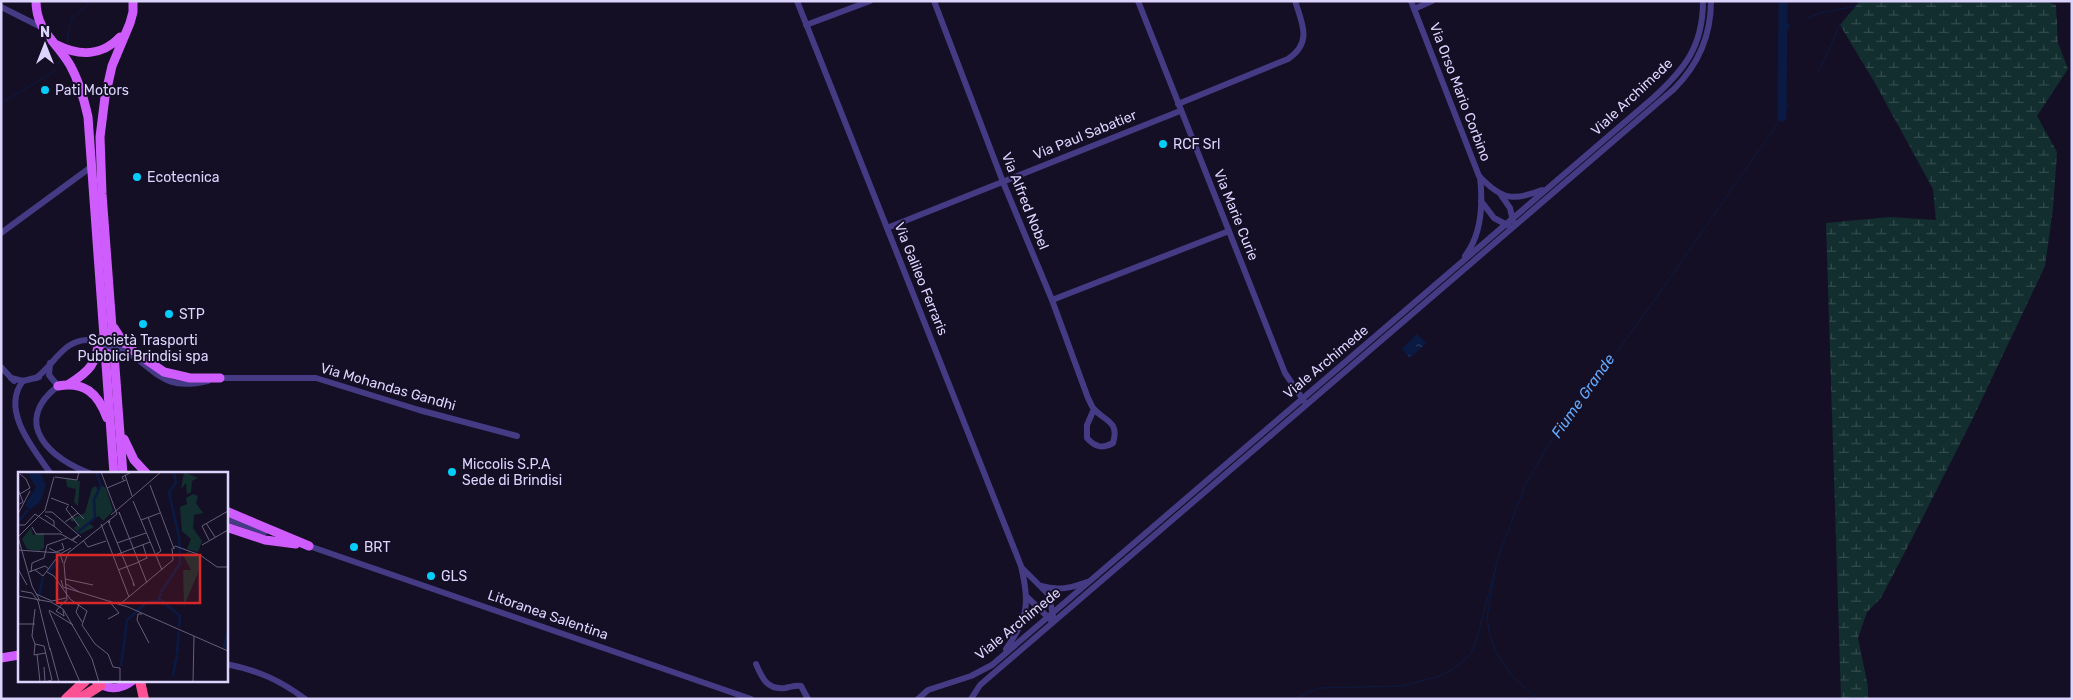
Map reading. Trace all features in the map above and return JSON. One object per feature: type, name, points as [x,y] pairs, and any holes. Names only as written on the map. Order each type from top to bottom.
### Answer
[{"type":"highway","points":[[66,699],[84,682]]},
{"type":"highway","points":[[140,682],[144,699]]},
{"type":"highway","points":[[79,699],[98,683]]},
{"type":"main road","points":[[36,1],[36,13],[41,27],[57,45],[70,66],[84,98],[88,117],[114,472]]},
{"type":"main road","points":[[132,1],[133,12]]},
{"type":"main road","points":[[123,472],[101,180],[100,137],[105,97],[112,66],[124,33],[139,1]]},
{"type":"main road","points":[[57,45],[71,52],[86,54],[101,51],[114,44],[124,33]]},
{"type":"main road","points":[[58,386],[69,384],[85,374],[97,355],[102,316]]},
{"type":"main road","points":[[111,321],[117,335],[127,349],[169,374],[190,378],[220,378]]},
{"type":"main road","points":[[116,372],[119,351],[127,349]]},
{"type":"main road","points":[[69,384],[85,388],[95,396],[104,409],[110,427]]},
{"type":"main road","points":[[120,429],[129,452],[145,472]]},
{"type":"main road","points":[[228,512],[309,546]]},
{"type":"main road","points":[[228,528],[265,540],[309,546]]},
{"type":"main road","points":[[1,658],[18,655]]},
{"type":"main road","points":[[98,683],[109,688],[118,688],[130,682]]},
{"type":"street","name":"Via Galileo Ferraris","points":[[797,1],[1021,566],[1027,596],[1018,634],[1000,658]]},
{"type":"street","points":[[806,25],[870,1]]},
{"type":"street","name":"Via Alfred Nobel","points":[[934,1],[1003,182],[1052,300],[1088,398],[1094,409],[1108,419],[1116,435],[1113,443],[1106,448],[1098,447],[1087,438],[1087,425],[1094,409]]},
{"type":"street","name":"Via Marie Curie","points":[[1138,1],[1285,373],[1307,406]]},
{"type":"street","name":"Via Paul Sabatier","points":[[887,228],[1003,182],[1179,107],[1294,55],[1303,44],[1304,34],[1304,27],[1295,1]]},
{"type":"street","name":"Via Orso Mario Corbino","points":[[1411,1],[1479,176],[1500,194]]},
{"type":"street","points":[[1414,9],[1432,1]]},
{"type":"street","name":"Viale Archimede","points":[[918,699],[928,690],[984,670],[1000,658],[1653,98],[1678,74],[1695,47],[1701,27],[1703,1]]},
{"type":"street","name":"Viale Archimede","points":[[971,699],[980,685],[1514,228],[1680,83],[1694,65],[1705,42],[1709,26],[1711,1]]},
{"type":"street","points":[[1,7],[41,27]]},
{"type":"street","points":[[1,233],[91,167]]},
{"type":"street","points":[[1458,265],[1475,241],[1479,228],[1481,200],[1479,176]]},
{"type":"street","points":[[1500,194],[1511,198],[1521,197],[1547,189]]},
{"type":"street","points":[[1500,194],[1510,208],[1514,228]]},
{"type":"street","points":[[1481,200],[1494,218],[1514,228]]},
{"type":"street","points":[[1052,300],[1230,231]]},
{"type":"street","points":[[36,378],[69,345],[82,340],[90,340],[127,349]]},
{"type":"street","points":[[50,363],[48,370],[50,378],[58,386],[47,394],[39,411],[38,428],[40,437],[44,445],[61,460],[88,472]]},
{"type":"street","points":[[1,367],[12,378],[16,390]]},
{"type":"street","points":[[12,378],[23,381],[36,378],[50,378]]},
{"type":"street","name":"Via Mohandas Gandhi","points":[[220,378],[316,378],[419,410],[517,436]]},
{"type":"street","points":[[23,381],[16,390],[13,404],[15,417],[22,432],[50,472]]},
{"type":"street","name":"Litoranea Salentina","points":[[228,520],[751,699]]},
{"type":"street","name":"Via Galileo Ferraris","points":[[1021,566],[1031,579],[1049,595],[1050,615],[1054,623]]},
{"type":"street","points":[[1040,586],[1054,590],[1072,588],[1092,580]]},
{"type":"street","points":[[1027,596],[1050,615]]},
{"type":"street","points":[[228,664],[268,675],[285,684],[305,699]]},
{"type":"street","points":[[756,664],[763,679],[769,686],[776,688],[794,685],[801,686],[808,699]]},
{"type":"green space","points":[[1860,1],[2045,1],[2056,5],[2058,43],[2068,69],[2037,116],[2057,152],[2053,209],[2045,266],[1973,418],[1922,519],[1881,598],[1867,612],[1858,638],[1868,687],[1868,699],[1841,699],[1826,223],[1890,217],[1936,220],[1933,189],[1875,83],[1840,25]]},
{"type":"water","points":[[1417,334],[1426,343],[1410,358],[1402,349]]},
{"type":"waterway","points":[[67,44],[71,19],[91,1]]},
{"type":"waterway","name":"Fiume Grande","points":[[1782,117],[1783,1]]},
{"type":"waterway","points":[[1807,18],[1820,13],[1856,6]]},
{"type":"waterway","name":"Fiume Grande","points":[[1819,71],[1840,25]]},
{"type":"waterway","name":"Fiume Grande","points":[[1784,32],[1787,26]]},
{"type":"waterway","points":[[1,103],[52,73],[60,61]]},
{"type":"waterway","name":"Fiume Grande","points":[[1538,699],[1513,677],[1497,654],[1490,636],[1487,617],[1497,560],[1526,483],[1546,449],[1656,298],[1782,117],[1789,104]]},
{"type":"waterway","points":[[1295,699],[1318,688],[1402,686],[1440,676],[1456,667],[1470,655],[1477,638],[1495,570]]},
{"type":"place","name":"Pati Motors","points":[[45,90]]},
{"type":"place","name":"RCF Srl","points":[[1163,144]]},
{"type":"place","name":"Ecotecnica","points":[[137,177]]},
{"type":"place","name":"STP","points":[[169,314]]},
{"type":"place","name":"Società Trasporti Pubblici Brindisi spa","points":[[143,324]]},
{"type":"place","name":"Miccolis S.P.A Sede di Brindisi","points":[[452,472]]},
{"type":"place","name":"BRT","points":[[354,547]]},
{"type":"place","name":"GLS","points":[[431,576]]}]
